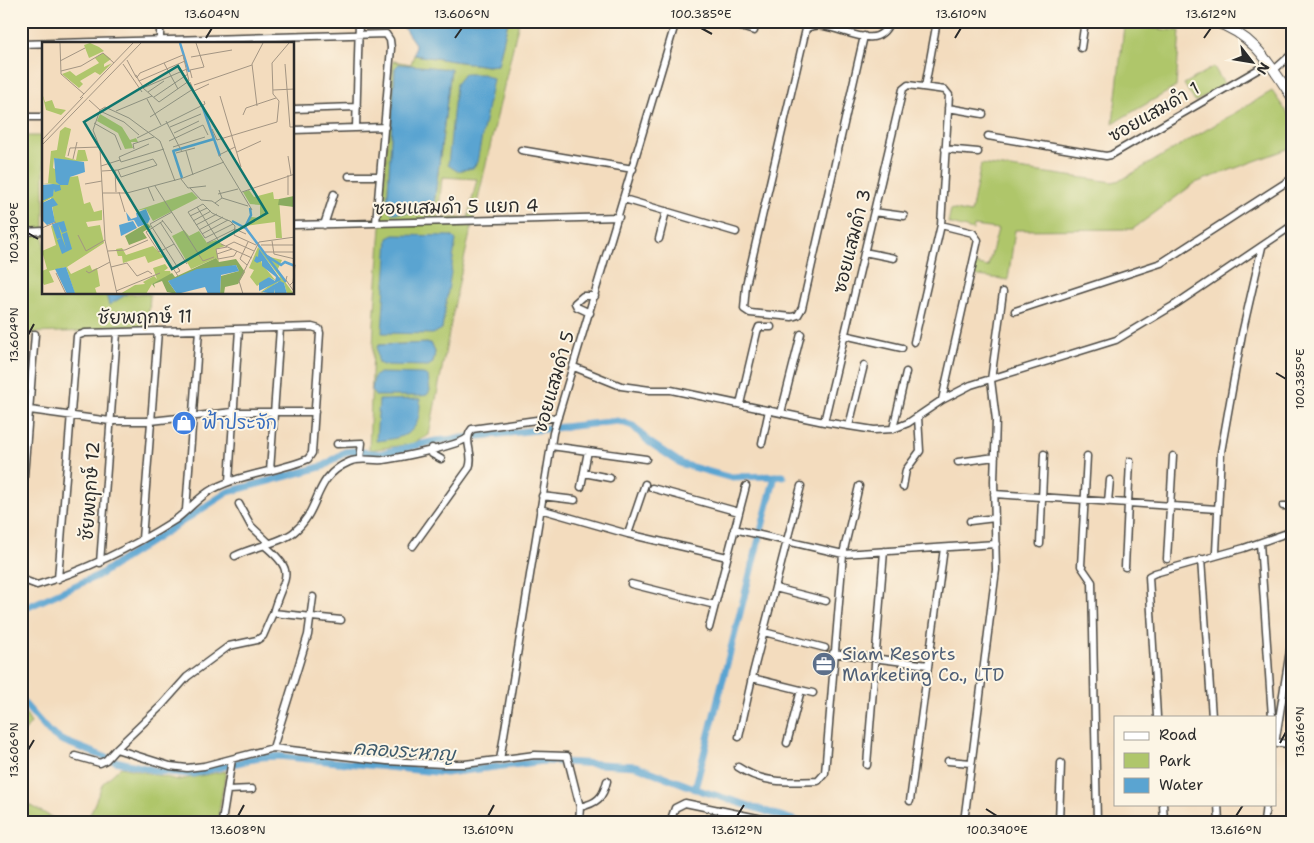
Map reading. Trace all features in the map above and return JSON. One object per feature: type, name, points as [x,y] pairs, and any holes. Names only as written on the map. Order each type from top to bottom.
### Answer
[{"type":"street","points":[[160,21],[160,42],[383,33],[390,40],[385,127],[376,224]]},
{"type":"street","points":[[356,128],[359,21]]},
{"type":"street","name":"ซอยแสมดำ 5","points":[[500,760],[553,433],[676,21]]},
{"type":"street","points":[[721,21],[754,31]]},
{"type":"street","points":[[864,36],[802,308],[798,315],[792,317],[750,313],[744,309],[743,303],[746,285],[806,29],[816,26],[874,38],[883,33],[890,21]]},
{"type":"street","points":[[925,87],[937,21]]},
{"type":"street","points":[[1081,48],[1085,21]]},
{"type":"street","points":[[1212,21],[1238,31],[1252,41],[1293,99]]},
{"type":"street","points":[[21,44],[42,44]]},
{"type":"street","name":"ซอยแสมดำ 1","points":[[988,136],[1106,156],[1111,155],[1271,67],[1293,52]]},
{"type":"street","name":"ซอยแสมดำ 3","points":[[824,422],[903,89],[908,85],[948,91],[941,225],[914,342]]},
{"type":"street","points":[[295,109],[357,107]]},
{"type":"street","points":[[948,108],[983,114]]},
{"type":"street","points":[[21,118],[42,117]]},
{"type":"street","points":[[295,130],[385,127]]},
{"type":"street","points":[[945,149],[978,152]]},
{"type":"street","points":[[521,150],[633,169]]},
{"type":"street","points":[[349,176],[380,176]]},
{"type":"street","points":[[1015,311],[1160,263],[1293,178]]},
{"type":"street","points":[[324,225],[334,194]]},
{"type":"street","points":[[624,199],[736,232]]},
{"type":"street","points":[[660,239],[666,211]]},
{"type":"street","points":[[874,212],[904,216]]},
{"type":"street","name":"ซอยแสมดำ 5 แยก 4","points":[[295,225],[619,216]]},
{"type":"street","points":[[941,225],[973,233],[978,240],[942,400]]},
{"type":"street","points":[[574,366],[621,386],[650,390],[671,390],[824,422],[874,430],[893,429],[918,417],[942,400],[971,385],[1116,340],[1162,313],[1293,225]]},
{"type":"street","points":[[21,232],[42,231]]},
{"type":"street","points":[[1216,552],[1221,452],[1242,334],[1262,247]]},
{"type":"street","points":[[864,252],[894,258]]},
{"type":"street","points":[[964,822],[996,570],[994,494],[996,420],[991,380],[1003,292]]},
{"type":"street","points":[[590,313],[577,307],[576,303],[583,296],[595,296]]},
{"type":"street","name":"ชัยพฤกษ์ 11","points":[[71,416],[77,336],[80,334],[316,327],[320,333],[315,412]]},
{"type":"street","points":[[740,404],[757,332],[759,328],[771,327]]},
{"type":"street","points":[[270,471],[280,328]]},
{"type":"street","points":[[230,481],[239,329]]},
{"type":"street","points":[[186,510],[199,330]]},
{"type":"street","points":[[142,539],[158,331]]},
{"type":"street","name":"ชัยพฤกษ์ 12","points":[[100,563],[116,332]]},
{"type":"street","points":[[21,515],[35,334]]},
{"type":"street","points":[[782,413],[801,334]]},
{"type":"street","points":[[844,335],[902,348]]},
{"type":"street","points":[[849,426],[864,365]]},
{"type":"street","points":[[893,429],[906,372]]},
{"type":"street","points":[[21,411],[30,410],[110,421],[151,421],[233,412],[315,412],[312,452],[306,460],[230,481],[206,493],[173,521],[100,563],[58,579],[33,585],[21,578]]},
{"type":"street","points":[[762,443],[769,410]]},
{"type":"street","points":[[58,579],[71,416]]},
{"type":"street","points":[[235,556],[293,533],[310,512],[327,476],[341,466],[360,459],[384,460],[432,448],[460,444],[467,438],[472,429],[558,417]]},
{"type":"street","points":[[903,487],[906,470],[920,451],[918,417]]},
{"type":"street","points":[[413,546],[469,468],[471,458],[467,438]]},
{"type":"street","points":[[337,444],[362,443],[360,459]]},
{"type":"street","points":[[551,446],[646,459]]},
{"type":"street","points":[[432,448],[432,454],[440,459]]},
{"type":"street","points":[[581,487],[588,451]]},
{"type":"street","points":[[1040,544],[1044,454]]},
{"type":"street","points":[[1087,456],[1081,566],[1092,582],[1097,822]]},
{"type":"street","points":[[1166,559],[1173,456]]},
{"type":"street","points":[[958,462],[995,457]]},
{"type":"street","points":[[1125,567],[1130,461]]},
{"type":"street","points":[[584,473],[610,478]]},
{"type":"street","points":[[1108,502],[1110,480]]},
{"type":"street","points":[[628,534],[645,484]]},
{"type":"street","points":[[709,628],[746,486]]},
{"type":"street","points":[[739,737],[752,678],[801,486]]},
{"type":"street","points":[[738,767],[750,775],[773,781],[818,781],[822,778],[826,761],[833,653],[843,554],[859,486]]},
{"type":"street","points":[[652,488],[739,512]]},
{"type":"street","points":[[994,494],[1217,509]]},
{"type":"street","points":[[542,496],[575,500]]},
{"type":"street","points":[[75,756],[100,763],[106,760],[113,750],[162,705],[187,677],[229,646],[257,640],[262,636],[273,613],[286,572],[281,559],[251,526],[240,504]]},
{"type":"street","points":[[1283,506],[1293,506]]},
{"type":"street","points":[[540,509],[628,534],[727,557]]},
{"type":"street","points":[[970,521],[995,518]]},
{"type":"street","points":[[734,529],[788,543],[843,554],[996,544]]},
{"type":"street","points":[[1157,716],[1148,583],[1150,576],[1201,559],[1260,543],[1293,531]]},
{"type":"street","points":[[1260,543],[1272,716]]},
{"type":"street","points":[[910,801],[944,548]]},
{"type":"street","points":[[867,764],[877,658],[884,551]]},
{"type":"street","points":[[1201,559],[1212,716]]},
{"type":"street","points":[[631,584],[715,605]]},
{"type":"street","points":[[775,588],[826,601]]},
{"type":"street","points":[[273,748],[311,618],[313,597]]},
{"type":"street","points":[[273,613],[341,620]]},
{"type":"street","points":[[764,632],[825,648]]},
{"type":"street","points":[[1276,730],[1293,632]]},
{"type":"street","points":[[833,653],[928,665]]},
{"type":"street","points":[[752,678],[813,693]]},
{"type":"street","points":[[788,743],[801,690]]},
{"type":"street","points":[[1276,743],[1293,745]]},
{"type":"street","points":[[113,750],[170,766],[204,766],[231,763],[273,748],[387,761],[444,764],[550,755],[567,756],[580,806],[579,822]]},
{"type":"street","points":[[948,761],[971,763]]},
{"type":"street","points":[[222,822],[231,763]]},
{"type":"street","points":[[1059,822],[1061,763]]},
{"type":"street","points":[[580,806],[594,804],[600,799],[607,781]]},
{"type":"street","points":[[227,790],[252,789]]},
{"type":"street","points":[[670,822],[675,808],[685,803],[767,820]]},
{"type":"street","points":[[1163,806],[1164,822]]},
{"type":"street","points":[[1218,806],[1219,822]]},
{"type":"street","points":[[1264,822],[1266,806]]},
{"type":"green space","points":[[364,21],[399,21],[396,27],[364,25]]},
{"type":"green space","points":[[508,21],[519,21],[460,277],[429,435],[412,444],[369,450],[374,324],[393,61],[411,64],[414,55],[487,66],[498,65]],"holes":[[[395,68],[451,70],[433,212],[388,210],[387,208]],[[442,177],[477,179],[468,218],[438,218]],[[431,343],[435,352],[433,362],[379,345]]]},
{"type":"green space","points":[[1124,26],[1180,31],[1176,87],[1113,123]]},
{"type":"green space","points":[[1214,67],[1224,84],[1195,102],[1184,84]]},
{"type":"green space","points":[[1272,91],[1293,121],[1293,147],[1195,183],[1133,229],[1015,230],[1008,280],[972,275],[975,264],[988,267],[998,229],[974,226],[973,230],[948,223],[951,209],[971,213],[981,164],[1113,182],[1123,179]]},
{"type":"green space","points":[[21,136],[42,136],[42,295],[106,295],[109,304],[125,295],[150,295],[148,329],[31,333],[26,402],[21,407]]},
{"type":"green space","points":[[21,707],[31,723],[21,736]]},
{"type":"green space","points":[[121,767],[178,780],[226,771],[218,818],[192,822],[87,822],[103,783]]},
{"type":"green space","points":[[21,800],[60,822],[21,822]]},
{"type":"water","points":[[399,21],[508,21],[498,65],[487,66],[414,55],[415,44]]},
{"type":"water","points":[[399,64],[451,69],[433,212],[392,213],[387,208],[395,68]]},
{"type":"water","points":[[464,74],[483,74],[493,79],[477,162],[473,168],[457,171],[448,165],[456,84]]},
{"type":"water","points":[[394,235],[452,236],[456,240],[442,329],[433,334],[382,333],[388,238]]},
{"type":"water","points":[[106,295],[125,295],[109,305]]},
{"type":"water","points":[[431,343],[435,352],[433,363],[428,366],[383,365],[378,363],[377,348],[379,345]]},
{"type":"water","points":[[379,373],[423,374],[428,376],[430,391],[427,395],[421,396],[375,396],[372,391],[374,377]]},
{"type":"water","points":[[420,399],[418,419],[410,432],[396,438],[376,441],[379,400]]},
{"type":"waterway","points":[[21,610],[99,575],[228,492],[324,466],[345,452],[380,454],[436,441],[618,421],[633,426],[649,442],[682,464],[728,477],[783,476]]},
{"type":"waterway","points":[[695,789],[775,476]]},
{"type":"waterway","name":"คลองระหาญ","points":[[21,700],[49,732],[61,740],[115,761],[158,771],[192,774],[261,757],[278,756],[446,773],[544,761],[636,766],[702,791],[800,822]]},
{"type":"place","name":"ฟ้าประจัก","points":[[184,423]]},
{"type":"place","name":"Siam Resorts Marketing Co., LTD","points":[[824,664]]}]
